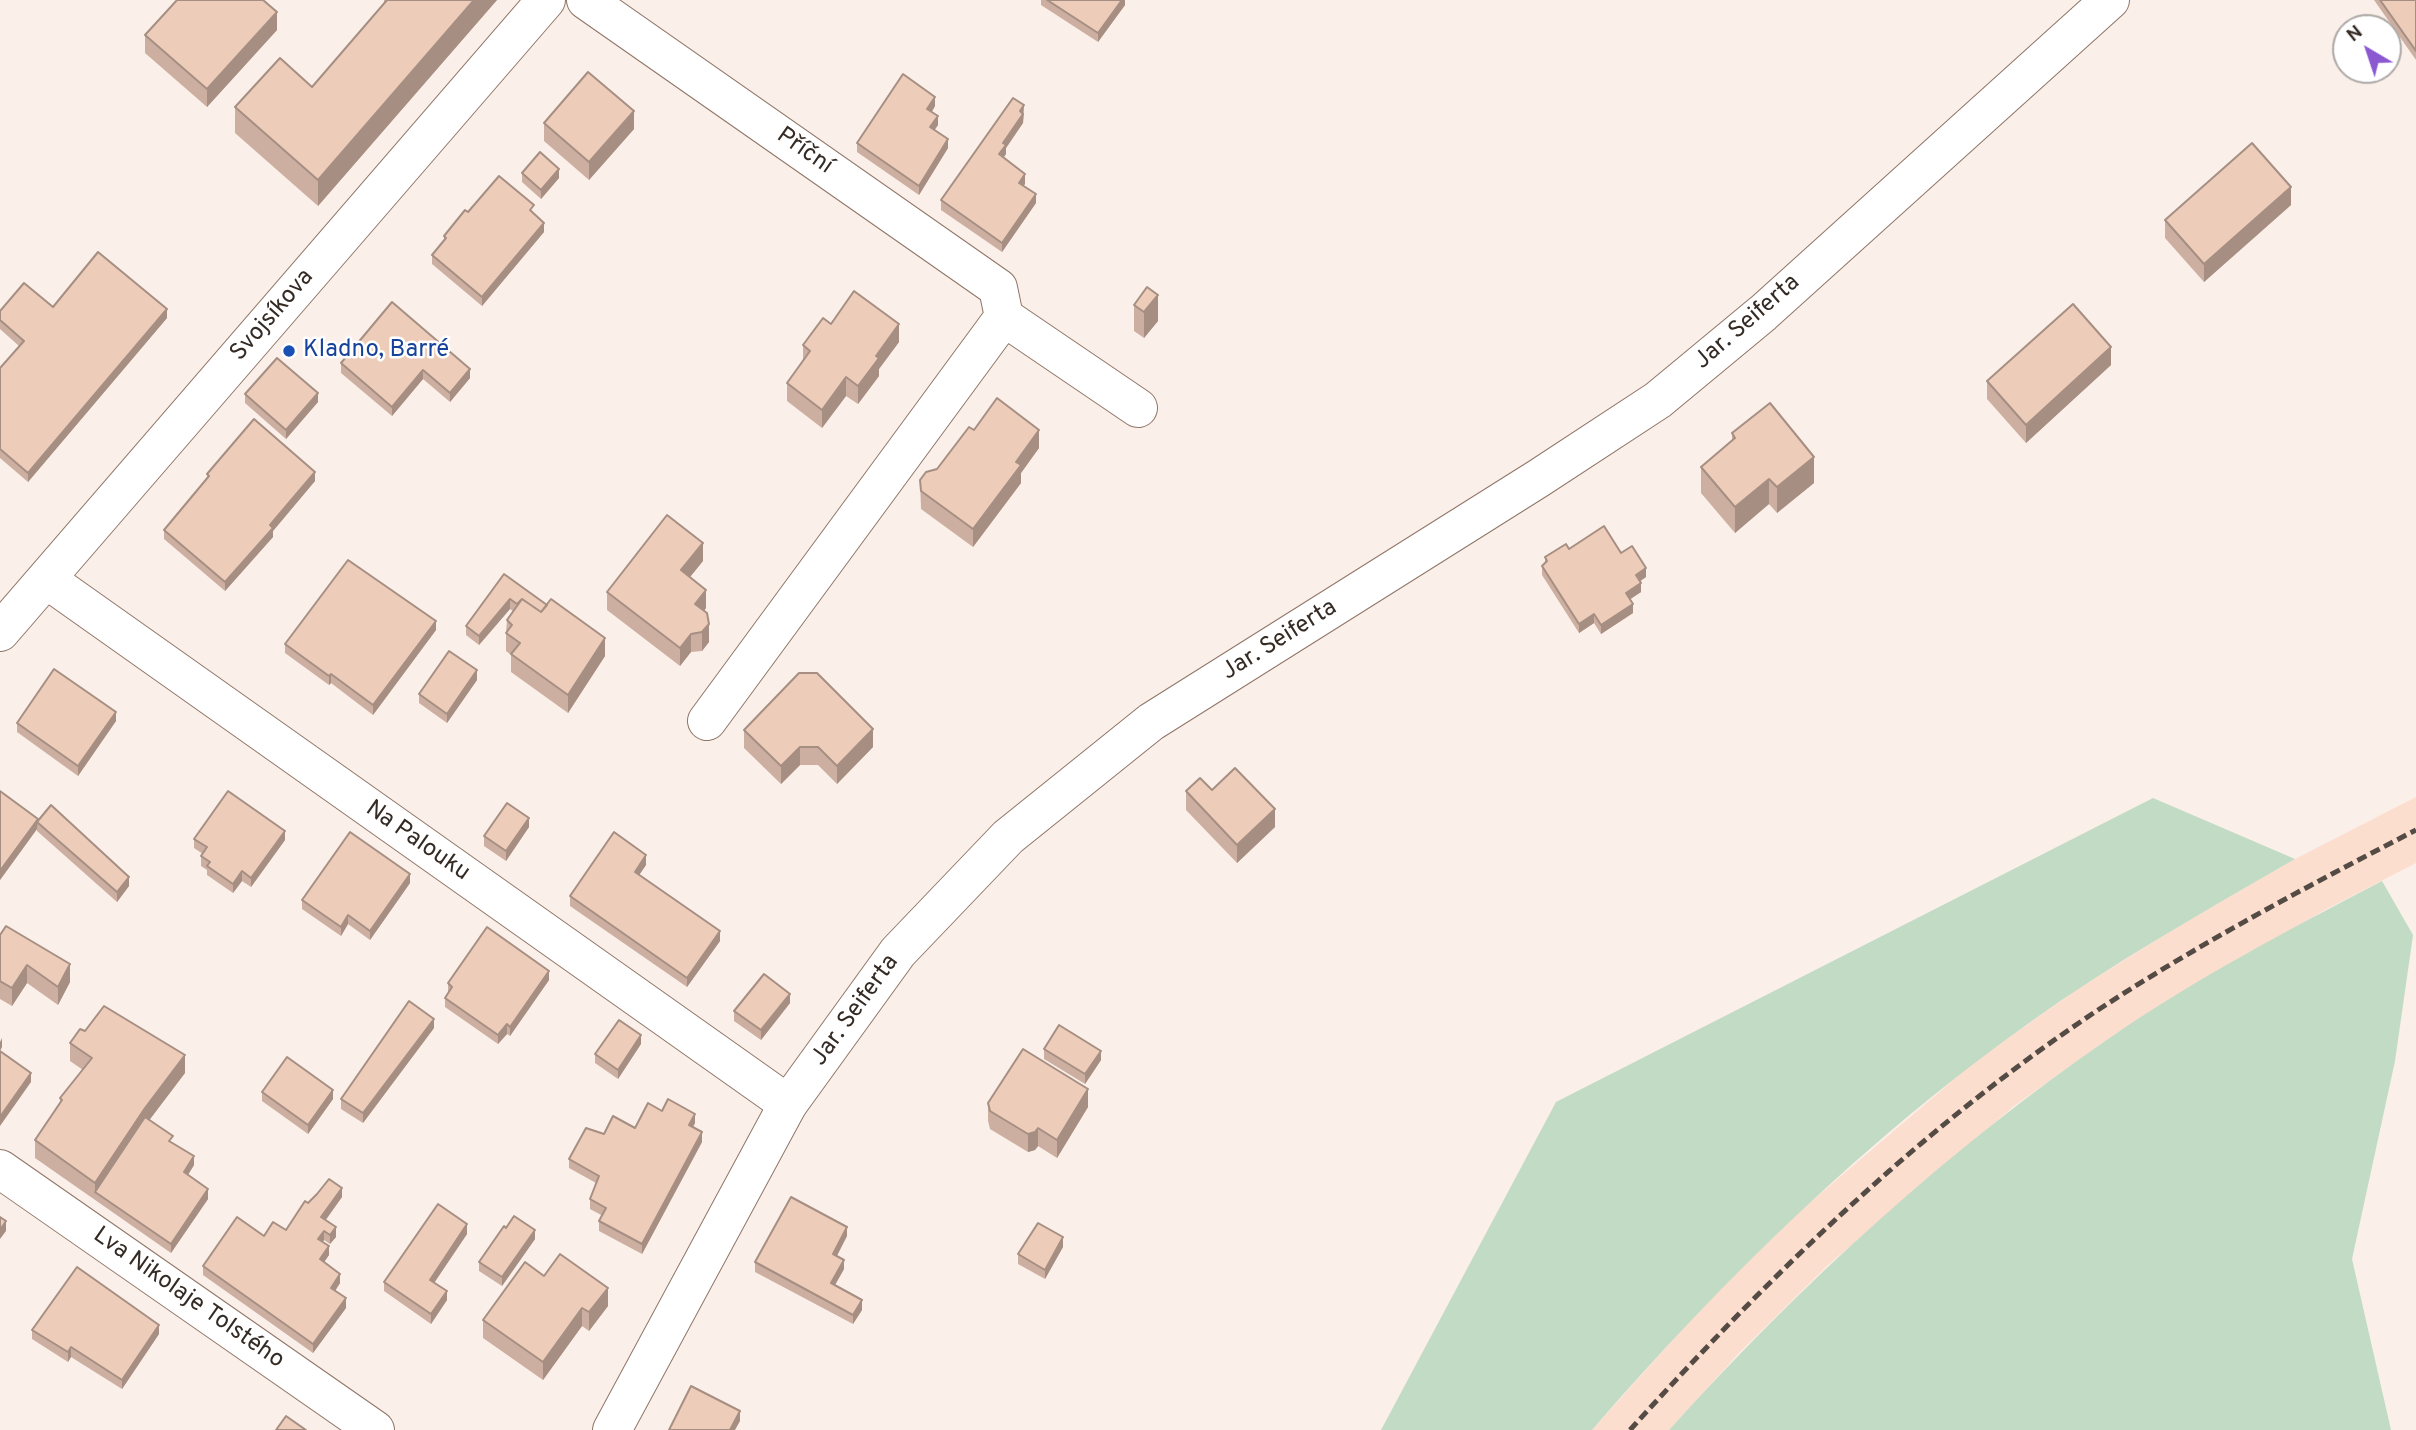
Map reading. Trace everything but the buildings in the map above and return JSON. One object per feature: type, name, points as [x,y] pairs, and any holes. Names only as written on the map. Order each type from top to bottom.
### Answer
[{"type":"street","name":"Svojsíkova","points":[[0,632],[546,0]]},
{"type":"street","name":"Příční","points":[[586,0],[998,288],[1004,317]]},
{"type":"street","name":"Jar. Seiferta","points":[[612,1430],[789,1104],[898,952],[1008,837],[1151,722],[1658,400],[1762,313],[2110,0]]},
{"type":"street","points":[[707,721],[1004,317],[1138,408]]},
{"type":"street","name":"Na Palouku","points":[[46,579],[789,1104]]},
{"type":"street","name":"Lva Nikolaje Tolstého","points":[[0,1169],[375,1430]]},
{"type":"shaded area","points":[[2416,797],[2416,863],[2323,911],[2163,1004],[2014,1106],[1827,1266],[1740,1352],[1669,1430],[1592,1430],[1698,1312],[1786,1223],[1978,1059],[2081,987],[2184,923],[2295,859]]},
{"type":"green space","points":[[2153,798],[2295,859],[2094,979],[2029,1023],[1910,1114],[1798,1213],[1745,1265],[1592,1430],[1381,1430],[1556,1102]]},
{"type":"green space","points":[[2382,881],[2413,935],[2395,1061],[2352,1259],[2391,1430],[1669,1430],[1771,1322],[1824,1271],[1879,1220],[1992,1125],[2111,1037],[2177,994]]},
{"type":"railway","points":[[1630,1430],[1794,1259],[1851,1205],[1970,1103],[2098,1010],[2176,961],[2416,830]]},
{"type":"place","name":"Kladno, Barré","points":[[289,351]]}]
